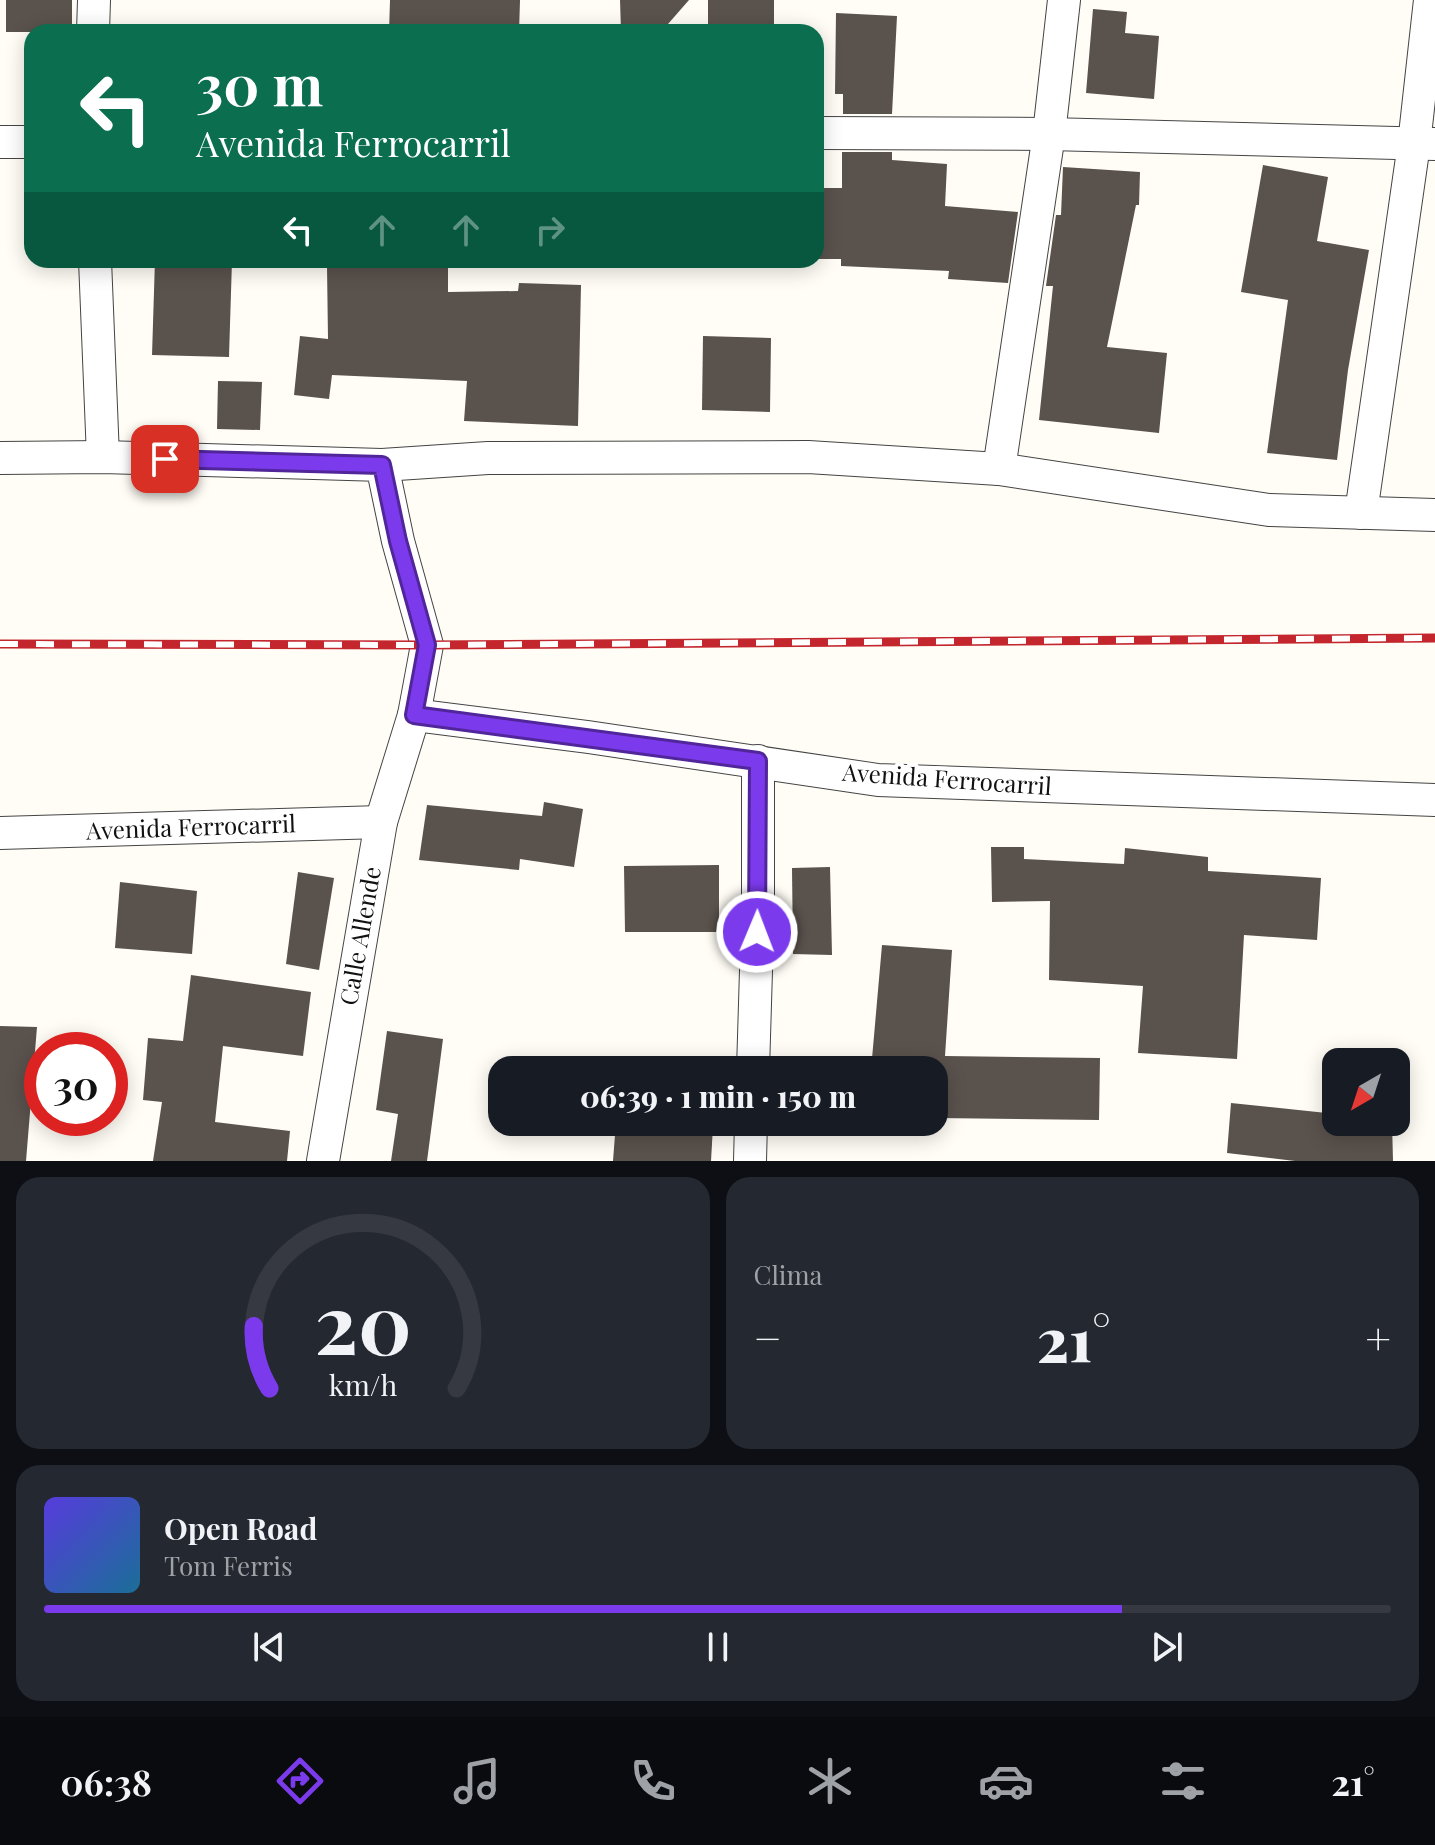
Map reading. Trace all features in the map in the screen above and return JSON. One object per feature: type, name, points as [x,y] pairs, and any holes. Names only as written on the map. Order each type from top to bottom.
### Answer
[{"type":"street","points":[[93,24],[94,0]]},
{"type":"street","points":[[999,469],[1049,134],[1064,0]]},
{"type":"street","points":[[1361,513],[1424,144],[1430,0]]},
{"type":"street","points":[[824,133],[1049,134],[1424,144]]},
{"type":"street","points":[[0,142],[24,142]]},
{"type":"street","points":[[95,268],[103,457]]},
{"type":"street","points":[[0,458],[103,457],[382,465],[488,458],[808,457],[999,469],[1269,510],[1435,515]]},
{"type":"street","name":"Calle Allende","points":[[323,1161],[381,822],[414,715],[427,645],[398,541],[382,465]]},
{"type":"street","name":"Avenida Ferrocarril","points":[[414,715],[878,780],[1435,800]]},
{"type":"street","points":[[753,1056],[758,761]]},
{"type":"street","name":"Avenida Ferrocarril","points":[[0,833],[381,822]]},
{"type":"street","points":[[750,1161],[751,1136]]},
{"type":"building","points":[[6,0],[72,0],[72,24],[24,24],[24,32],[6,32]]},
{"type":"building","points":[[390,0],[520,0],[519,24],[389,24]]},
{"type":"building","points":[[620,0],[689,0],[668,24],[621,24]]},
{"type":"building","points":[[708,0],[774,0],[774,24],[708,24]]},
{"type":"building","points":[[1093,9],[1127,12],[1125,33],[1159,36],[1154,99],[1086,93]]},
{"type":"building","points":[[836,13],[897,16],[892,114],[843,114],[843,94],[835,94]]},
{"type":"building","points":[[842,152],[892,152],[892,160],[947,164],[945,206],[1018,212],[1008,283],[948,279],[949,271],[841,266],[841,259],[824,259],[824,188],[842,188]]},
{"type":"building","points":[[1263,165],[1328,177],[1317,241],[1369,250],[1348,370],[1337,460],[1267,453],[1288,300],[1241,292]]},
{"type":"building","points":[[1063,167],[1140,172],[1139,205],[1136,205],[1107,347],[1167,353],[1159,433],[1039,420],[1053,286],[1046,286],[1056,215],[1061,215]]},
{"type":"building","points":[[155,268],[232,268],[229,357],[152,355]]},
{"type":"building","points":[[327,268],[448,268],[448,292],[518,291],[519,283],[581,285],[578,426],[464,421],[467,381],[332,375],[329,399],[294,395],[300,336],[328,339]]},
{"type":"building","points":[[703,336],[771,338],[770,412],[702,410]]},
{"type":"building","points":[[218,381],[262,382],[260,430],[217,429]]},
{"type":"building","points":[[544,802],[583,809],[574,867],[520,859],[519,870],[419,860],[427,805],[542,816]]},
{"type":"building","points":[[991,847],[1024,847],[1024,859],[1124,864],[1125,848],[1208,857],[1208,871],[1321,878],[1317,940],[1244,935],[1237,1059],[1138,1053],[1143,986],[1049,980],[1050,901],[992,902]]},
{"type":"building","points":[[719,865],[719,932],[625,932],[624,866]]},
{"type":"building","points":[[830,867],[832,955],[793,954],[792,868]]},
{"type":"building","points":[[298,872],[334,878],[319,970],[286,964]]},
{"type":"building","points":[[120,882],[197,891],[192,954],[115,948]]},
{"type":"building","points":[[882,945],[952,950],[945,1056],[872,1056]]},
{"type":"building","points":[[191,975],[311,992],[303,1056],[223,1046],[215,1122],[290,1131],[287,1161],[153,1161],[162,1102],[143,1100],[148,1038],[183,1041]]},
{"type":"building","points":[[0,1026],[37,1027],[37,1032],[24,1032],[24,1136],[28,1136],[26,1161],[0,1161]]},
{"type":"building","points":[[387,1031],[443,1039],[427,1161],[391,1161],[398,1114],[376,1110]]},
{"type":"building","points":[[948,1056],[1100,1058],[1099,1120],[948,1118]]},
{"type":"building","points":[[1231,1103],[1322,1113],[1322,1136],[1392,1136],[1393,1161],[1295,1161],[1227,1153]]},
{"type":"building","points":[[615,1136],[712,1136],[711,1161],[613,1161]]},
{"type":"railway","points":[[0,644],[427,645],[1435,638]]},
{"type":"route","points":[[165,459],[382,465],[398,541],[427,645],[414,715],[758,761],[757,932]]}]
